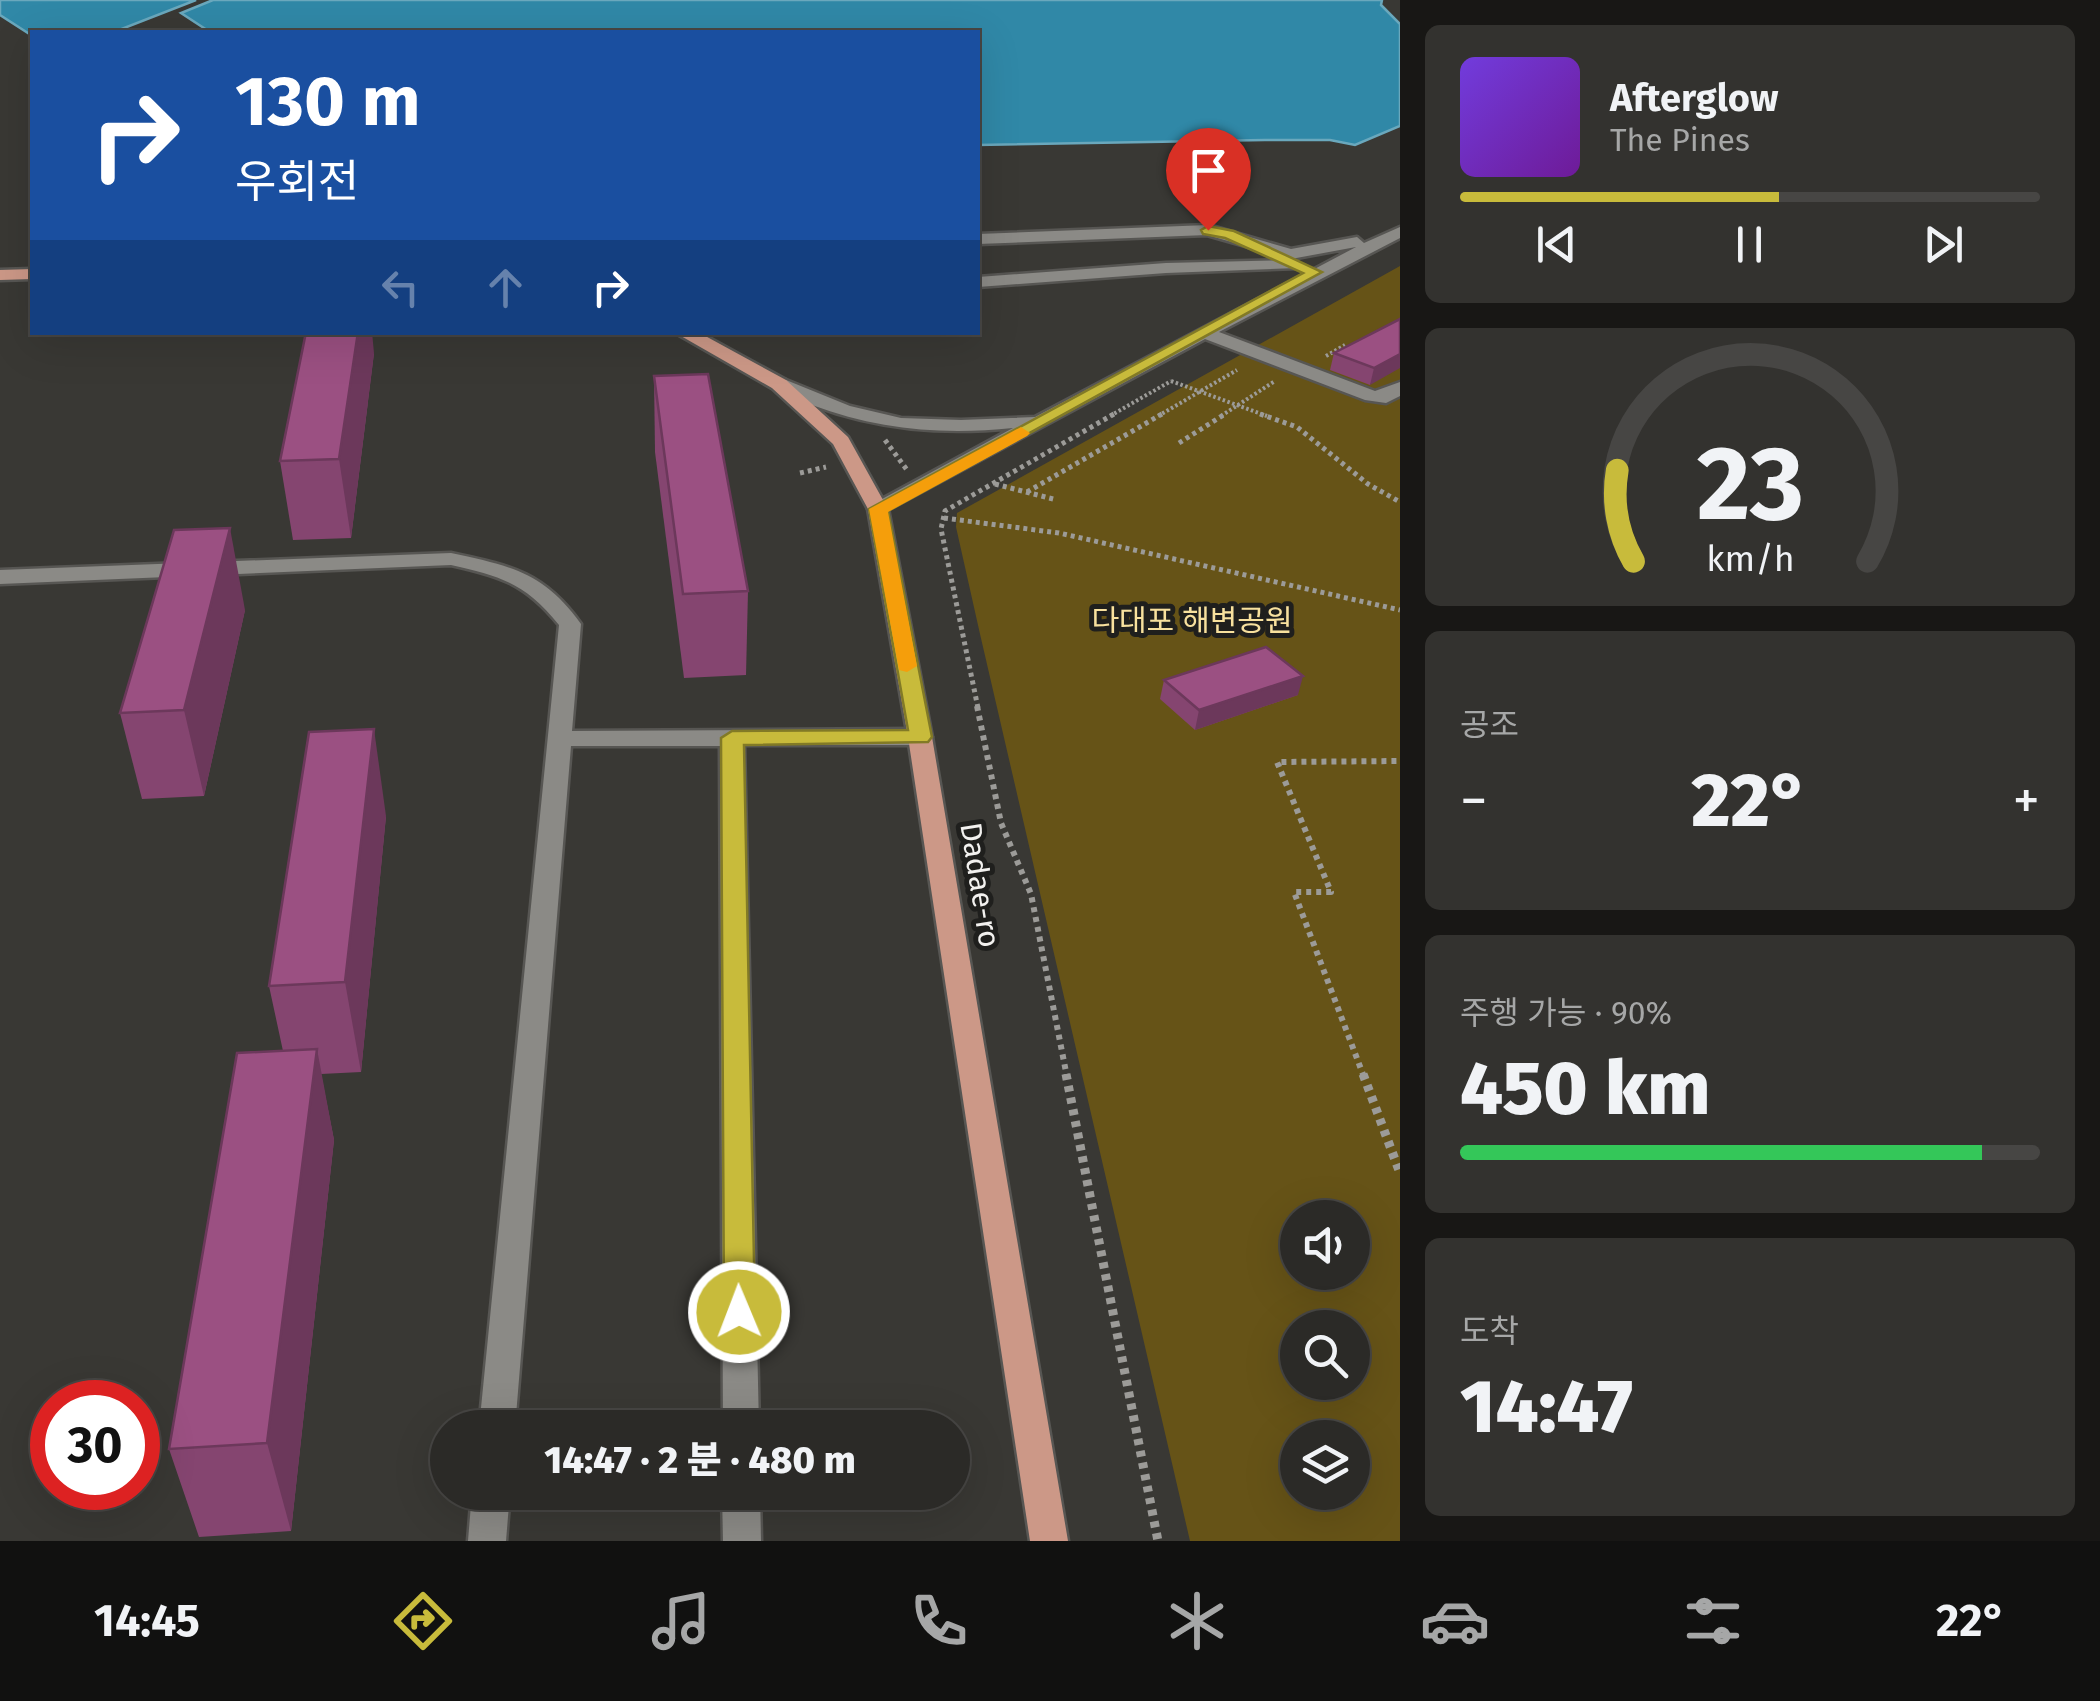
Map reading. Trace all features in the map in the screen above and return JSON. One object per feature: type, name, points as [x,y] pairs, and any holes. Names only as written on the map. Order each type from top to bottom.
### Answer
[{"type":"main road","points":[[0,275],[30,274]]},
{"type":"main road","name":"Dadae-ro","points":[[689,335],[779,384],[842,441],[878,509],[920,737],[1049,1541]]},
{"type":"street","points":[[980,239],[1208,230],[1274,252],[1292,265],[1314,272]]},
{"type":"street","points":[[1274,252],[1309,252],[1397,233]]},
{"type":"street","points":[[878,509],[1314,272],[1397,233]]},
{"type":"street","points":[[980,282],[1166,268],[1292,265]]},
{"type":"street","points":[[1206,333],[1372,396],[1386,396],[1400,388]]},
{"type":"street","points":[[779,384],[833,410],[892,423],[971,427],[1045,420]]},
{"type":"street","points":[[0,577],[451,559],[497,569],[544,592],[570,624],[500,1410]]},
{"type":"street","points":[[560,738],[920,737]]},
{"type":"street","points":[[732,738],[740,1410]]},
{"type":"street","points":[[487,1541],[490,1510]]},
{"type":"street","points":[[742,1510],[742,1541]]},
{"type":"path","points":[[1179,443],[1233,405],[1345,345]]},
{"type":"path","points":[[1027,492],[1265,356]]},
{"type":"path","points":[[1158,1541],[1031,894],[1001,822],[941,529],[945,511],[1187,372]]},
{"type":"path","points":[[1171,381],[1298,428],[1346,468],[1400,502]]},
{"type":"path","points":[[994,484],[1057,500]]},
{"type":"path","points":[[944,518],[1059,533],[1400,610]]},
{"type":"path","points":[[1400,762],[1277,762],[1331,892],[1294,892],[1400,1172]]},
{"type":"green space","name":"다대포 해변공원","points":[[1400,266],[1400,1541],[1190,1541],[956,527],[957,513]]},
{"type":"water","points":[[0,0],[196,0],[119,30],[30,30],[30,34],[0,15]]},
{"type":"water","points":[[213,0],[1382,0],[1381,5],[1400,24],[1400,126],[1355,145],[1330,140],[980,145],[980,30],[207,30],[181,13]]},
{"type":"building","points":[[1400,319],[1400,354],[1374,368],[1334,353]]},
{"type":"building","points":[[305,335],[358,335],[339,459],[280,461]]},
{"type":"building","points":[[708,374],[748,591],[683,594],[654,376]]},
{"type":"building","points":[[230,528],[184,710],[120,713],[174,530]]},
{"type":"building","points":[[1266,647],[1303,676],[1199,710],[1164,680]]},
{"type":"building","points":[[374,729],[345,982],[269,986],[309,732]]},
{"type":"building","points":[[317,1049],[267,1443],[169,1449],[237,1053]]},
{"type":"slow traffic","points":[[907,666],[878,509],[1021,433]]},
{"type":"route","points":[[739,1312],[732,738],[920,737],[878,509],[1314,272],[1229,234],[1208,230]]}]
